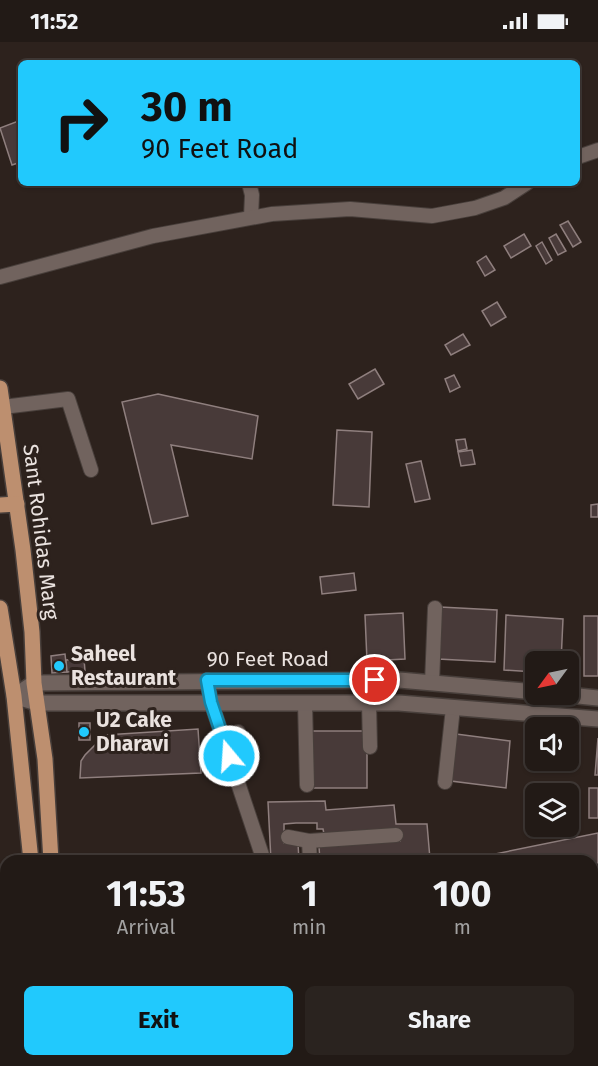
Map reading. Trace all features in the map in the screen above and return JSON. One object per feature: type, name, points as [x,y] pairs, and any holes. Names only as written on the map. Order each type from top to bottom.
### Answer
[{"type":"main road","name":"Sant Rohidas Marg","points":[[0,388],[32,632],[34,683],[45,759],[51,855]]},
{"type":"main road","points":[[0,506],[17,504]]},
{"type":"main road","points":[[0,608],[14,696],[30,855]]},
{"type":"main road","points":[[399,680],[399,703]]},
{"type":"main road","name":"90 Feet Road","points":[[34,683],[399,680],[525,691]]},
{"type":"main road","points":[[14,696],[34,683]]},
{"type":"main road","points":[[491,711],[494,689]]},
{"type":"main road","name":"90 Feet Road","points":[[14,696],[37,703],[399,703],[598,719]]},
{"type":"main road","points":[[579,696],[598,698]]},
{"type":"street","points":[[580,156],[598,150]]},
{"type":"street","points":[[250,186],[252,195],[251,217]]},
{"type":"street","points":[[0,277],[153,236],[251,217],[350,208],[432,216],[504,198],[522,186]]},
{"type":"street","points":[[3,407],[68,399],[91,470]]},
{"type":"street","points":[[432,683],[435,608]]},
{"type":"street","points":[[207,680],[211,702],[235,761],[262,855]]},
{"type":"street","points":[[303,703],[303,784]]},
{"type":"street","points":[[369,703],[370,747]]},
{"type":"street","points":[[445,782],[453,708]]},
{"type":"street","points":[[235,761],[238,732]]},
{"type":"street","points":[[288,837],[309,841],[396,835]]},
{"type":"street","points":[[309,841],[310,855]]},
{"type":"building","points":[[18,121],[18,163],[12,165],[0,128]]},
{"type":"building","points":[[568,221],[581,242],[573,247],[560,225]]},
{"type":"building","points":[[524,234],[531,246],[511,258],[504,246]]},
{"type":"building","points":[[556,234],[566,251],[558,255],[549,238]]},
{"type":"building","points":[[542,242],[552,260],[546,264],[536,246]]},
{"type":"building","points":[[486,256],[495,270],[485,276],[477,262]]},
{"type":"building","points":[[497,302],[506,317],[491,326],[482,311]]},
{"type":"building","points":[[463,334],[470,345],[451,355],[445,345]]},
{"type":"building","points":[[375,369],[384,384],[358,399],[349,384]]},
{"type":"building","points":[[454,375],[460,387],[450,392],[445,379]]},
{"type":"building","points":[[158,394],[258,416],[252,459],[171,445],[188,516],[152,524],[122,402]]},
{"type":"building","points":[[337,430],[372,432],[369,507],[333,505]]},
{"type":"building","points":[[465,439],[467,449],[458,451],[456,440]]},
{"type":"building","points":[[472,450],[475,464],[461,466],[458,452]]},
{"type":"building","points":[[421,461],[430,499],[415,502],[406,464]]},
{"type":"building","points":[[598,504],[598,517],[591,517],[591,505]]},
{"type":"building","points":[[354,573],[356,590],[322,594],[320,577]]},
{"type":"building","points":[[440,607],[497,610],[495,662],[438,659]]},
{"type":"building","points":[[403,613],[405,659],[367,661],[365,615]]},
{"type":"building","points":[[506,615],[563,619],[562,651],[525,651],[525,671],[504,670]]},
{"type":"building","points":[[584,616],[598,616],[598,676],[584,676]]},
{"type":"building","name":"Saheel Restaurant","points":[[65,654],[67,672],[52,673],[51,656]]},
{"type":"building","points":[[84,659],[85,671],[67,672],[66,660]]},
{"type":"building","name":"U2 Cake Dharavi","points":[[79,723],[90,723],[90,740],[79,740]]},
{"type":"building","points":[[198,729],[201,773],[80,778],[81,761],[105,735]]},
{"type":"building","points":[[308,731],[367,731],[367,788],[308,788]]},
{"type":"building","points":[[456,734],[510,741],[506,788],[451,781]]},
{"type":"building","points":[[598,738],[598,775],[595,775]]},
{"type":"building","points":[[589,788],[598,788],[598,818],[589,818]]},
{"type":"building","points":[[325,801],[326,810],[394,805],[396,824],[427,824],[430,855],[320,855],[319,847],[341,842],[400,841],[399,830],[324,834],[323,829],[317,829],[317,823],[296,823],[284,824],[284,843],[298,843],[299,855],[271,855],[268,802]]},
{"type":"building","points":[[598,833],[598,855],[490,855]]},
{"type":"place","name":"Saheel Restaurant","points":[[59,666]]},
{"type":"place","name":"U2 Cake Dharavi","points":[[84,732]]},
{"type":"route","points":[[229,756],[211,702],[207,680],[375,680]]}]
